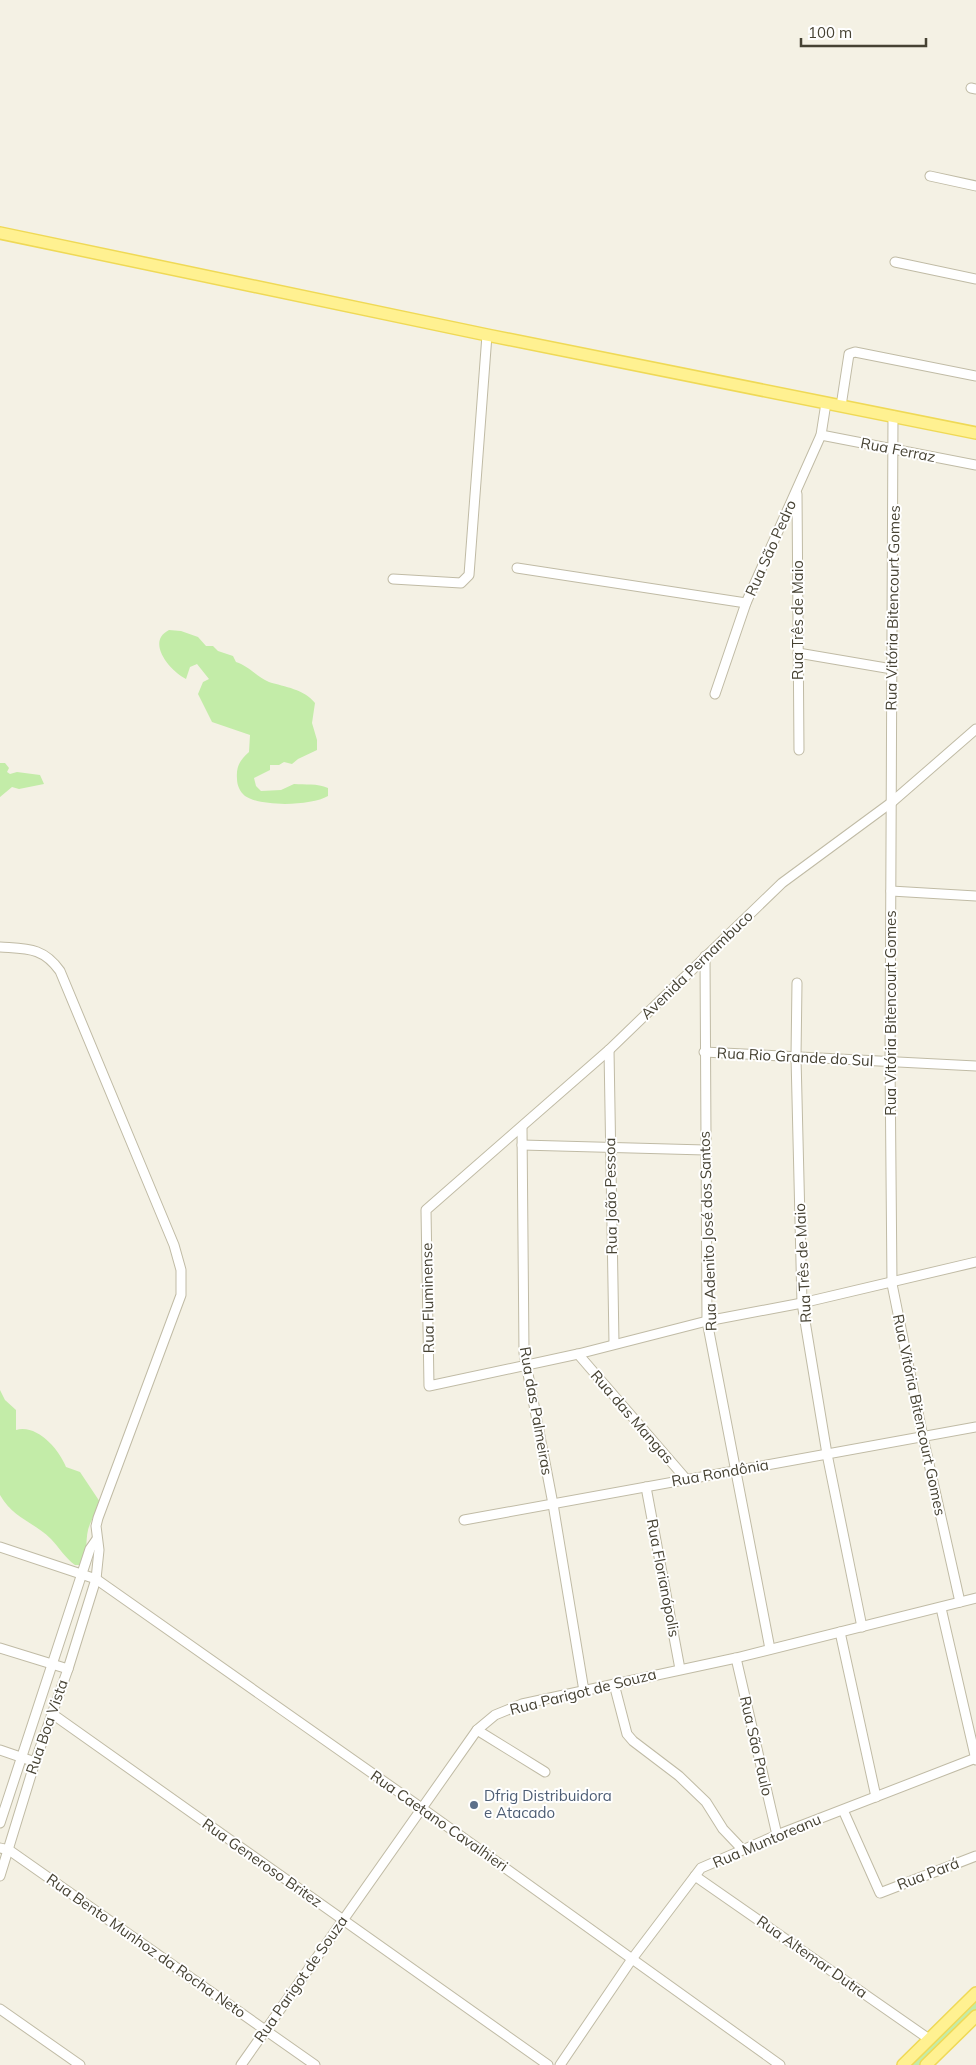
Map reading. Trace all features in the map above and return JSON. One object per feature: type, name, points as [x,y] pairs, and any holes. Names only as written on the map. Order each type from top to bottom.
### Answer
[{"type":"main road","points":[[0,233],[487,336],[976,433]]},
{"type":"main road","points":[[902,2065],[976,1993]]},
{"type":"main road","points":[[926,2065],[976,2016]]},
{"type":"street","points":[[930,176],[976,186]]},
{"type":"street","points":[[895,262],[976,280]]},
{"type":"street","points":[[392,579],[462,583],[470,575],[487,336]]},
{"type":"street","points":[[841,406],[849,354],[855,352],[868,353],[976,376]]},
{"type":"street","name":"Rua São Pedro","points":[[715,694],[746,603],[821,435],[826,403]]},
{"type":"street","name":"Rua Vitória Bitencourt Gomes","points":[[893,416],[890,1061],[892,1284],[923,1437],[960,1602]]},
{"type":"street","name":"Rua Ferraz","points":[[821,435],[976,465]]},
{"type":"street","name":"Rua Três de Maio","points":[[797,491],[799,750]]},
{"type":"street","points":[[516,568],[746,603]]},
{"type":"street","points":[[798,653],[892,669]]},
{"type":"street","name":"Avenida Pernambuco","points":[[426,1210],[609,1050],[782,883],[892,802],[976,729]]},
{"type":"street","points":[[891,891],[976,896]]},
{"type":"street","points":[[0,947],[30,949],[44,954],[60,971],[170,1236],[181,1270],[181,1295],[98,1518],[96,1526],[97,1539]]},
{"type":"street","name":"Rua Adenito José dos Santos","points":[[705,956],[704,1052],[707,1320],[770,1649]]},
{"type":"street","name":"Rua Três de Maio","points":[[797,983],[796,1056],[802,1303],[827,1454],[862,1627]]},
{"type":"street","name":"Rua João Pessoa","points":[[609,1050],[614,1343]]},
{"type":"street","name":"Rua Rio Grande do Sul","points":[[704,1052],[976,1066]]},
{"type":"street","name":"Rua das Palmeiras","points":[[522,1128],[524,1353],[553,1504],[584,1691]]},
{"type":"street","points":[[522,1145],[705,1150]]},
{"type":"street","name":"Rua Fluminense","points":[[426,1210],[429,1386],[527,1364]]},
{"type":"street","points":[[527,1364],[578,1354],[707,1320],[892,1284],[976,1262]]},
{"type":"street","name":"Rua das Mangas","points":[[578,1354],[686,1480]]},
{"type":"street","name":"Rua Rondônia","points":[[464,1520],[976,1427]]},
{"type":"street","name":"Rua Florianópolis","points":[[646,1487],[680,1668]]},
{"type":"street","name":"Rua Boa Vista","points":[[0,1823],[90,1549],[97,1539]]},
{"type":"street","name":"Rua Boa Vista","points":[[0,1876],[4,1849],[51,1712],[68,1669],[96,1579],[99,1550],[97,1539]]},
{"type":"street","name":"Rua Caetano Cavalhieri","points":[[0,1547],[96,1579],[423,1809],[780,2065]]},
{"type":"street","name":"Rua Parigot de Souza","points":[[241,2065],[478,1730],[495,1715],[522,1704],[680,1668],[736,1658],[976,1598]]},
{"type":"street","points":[[941,1608],[976,1759]]},
{"type":"street","points":[[840,1632],[876,1796]]},
{"type":"street","points":[[0,1648],[68,1669]]},
{"type":"street","name":"Rua São Paulo","points":[[736,1658],[777,1835]]},
{"type":"street","points":[[614,1684],[627,1734],[706,1802],[723,1829],[742,1849]]},
{"type":"street","name":"Rua Generoso Britez","points":[[51,1712],[548,2065]]},
{"type":"street","points":[[478,1730],[545,1772]]},
{"type":"street","points":[[0,1750],[35,1762]]},
{"type":"street","name":"Rua Muntoreanu","points":[[560,2065],[632,1958],[701,1868],[777,1835],[976,1759]]},
{"type":"street","name":"Rua Pará","points":[[843,1810],[880,1893],[976,1856]]},
{"type":"street","name":"Rua Bento Munhoz da Rocha Neto","points":[[4,1849],[315,2065]]},
{"type":"street","name":"Rua Altemar Dutra","points":[[695,1876],[929,2039]]},
{"type":"street","points":[[0,2009],[80,2065]]},
{"type":"green space","points":[[169,630],[181,631],[198,637],[206,646],[213,646],[218,651],[233,656],[236,662],[265,680],[294,689],[311,698],[315,703],[312,723],[317,740],[317,750],[292,764],[284,762],[279,765],[270,765],[270,770],[254,778],[256,786],[261,791],[281,790],[294,784],[315,785],[328,788],[328,796],[310,802],[286,804],[252,800],[243,794],[238,784],[237,770],[241,761],[249,752],[250,735],[212,722],[198,694],[203,682],[209,679],[197,664],[190,667],[186,679],[168,664],[163,656],[159,642],[162,635]]},
{"type":"green space","points":[[0,763],[5,763],[9,768],[7,772],[10,774],[17,772],[40,775],[44,784],[19,789],[12,787],[0,797]]},
{"type":"green space","points":[[0,1390],[5,1400],[16,1410],[16,1430],[24,1429],[39,1434],[53,1446],[66,1467],[80,1472],[100,1502],[88,1529],[82,1565],[75,1565],[71,1562],[45,1533],[11,1510],[0,1495]]},
{"type":"green space","points":[[976,2001],[976,2010],[919,2065],[909,2065]]},
{"type":"place","name":"Dfrig Distribuidora e Atacado","points":[[474,1805]]}]
